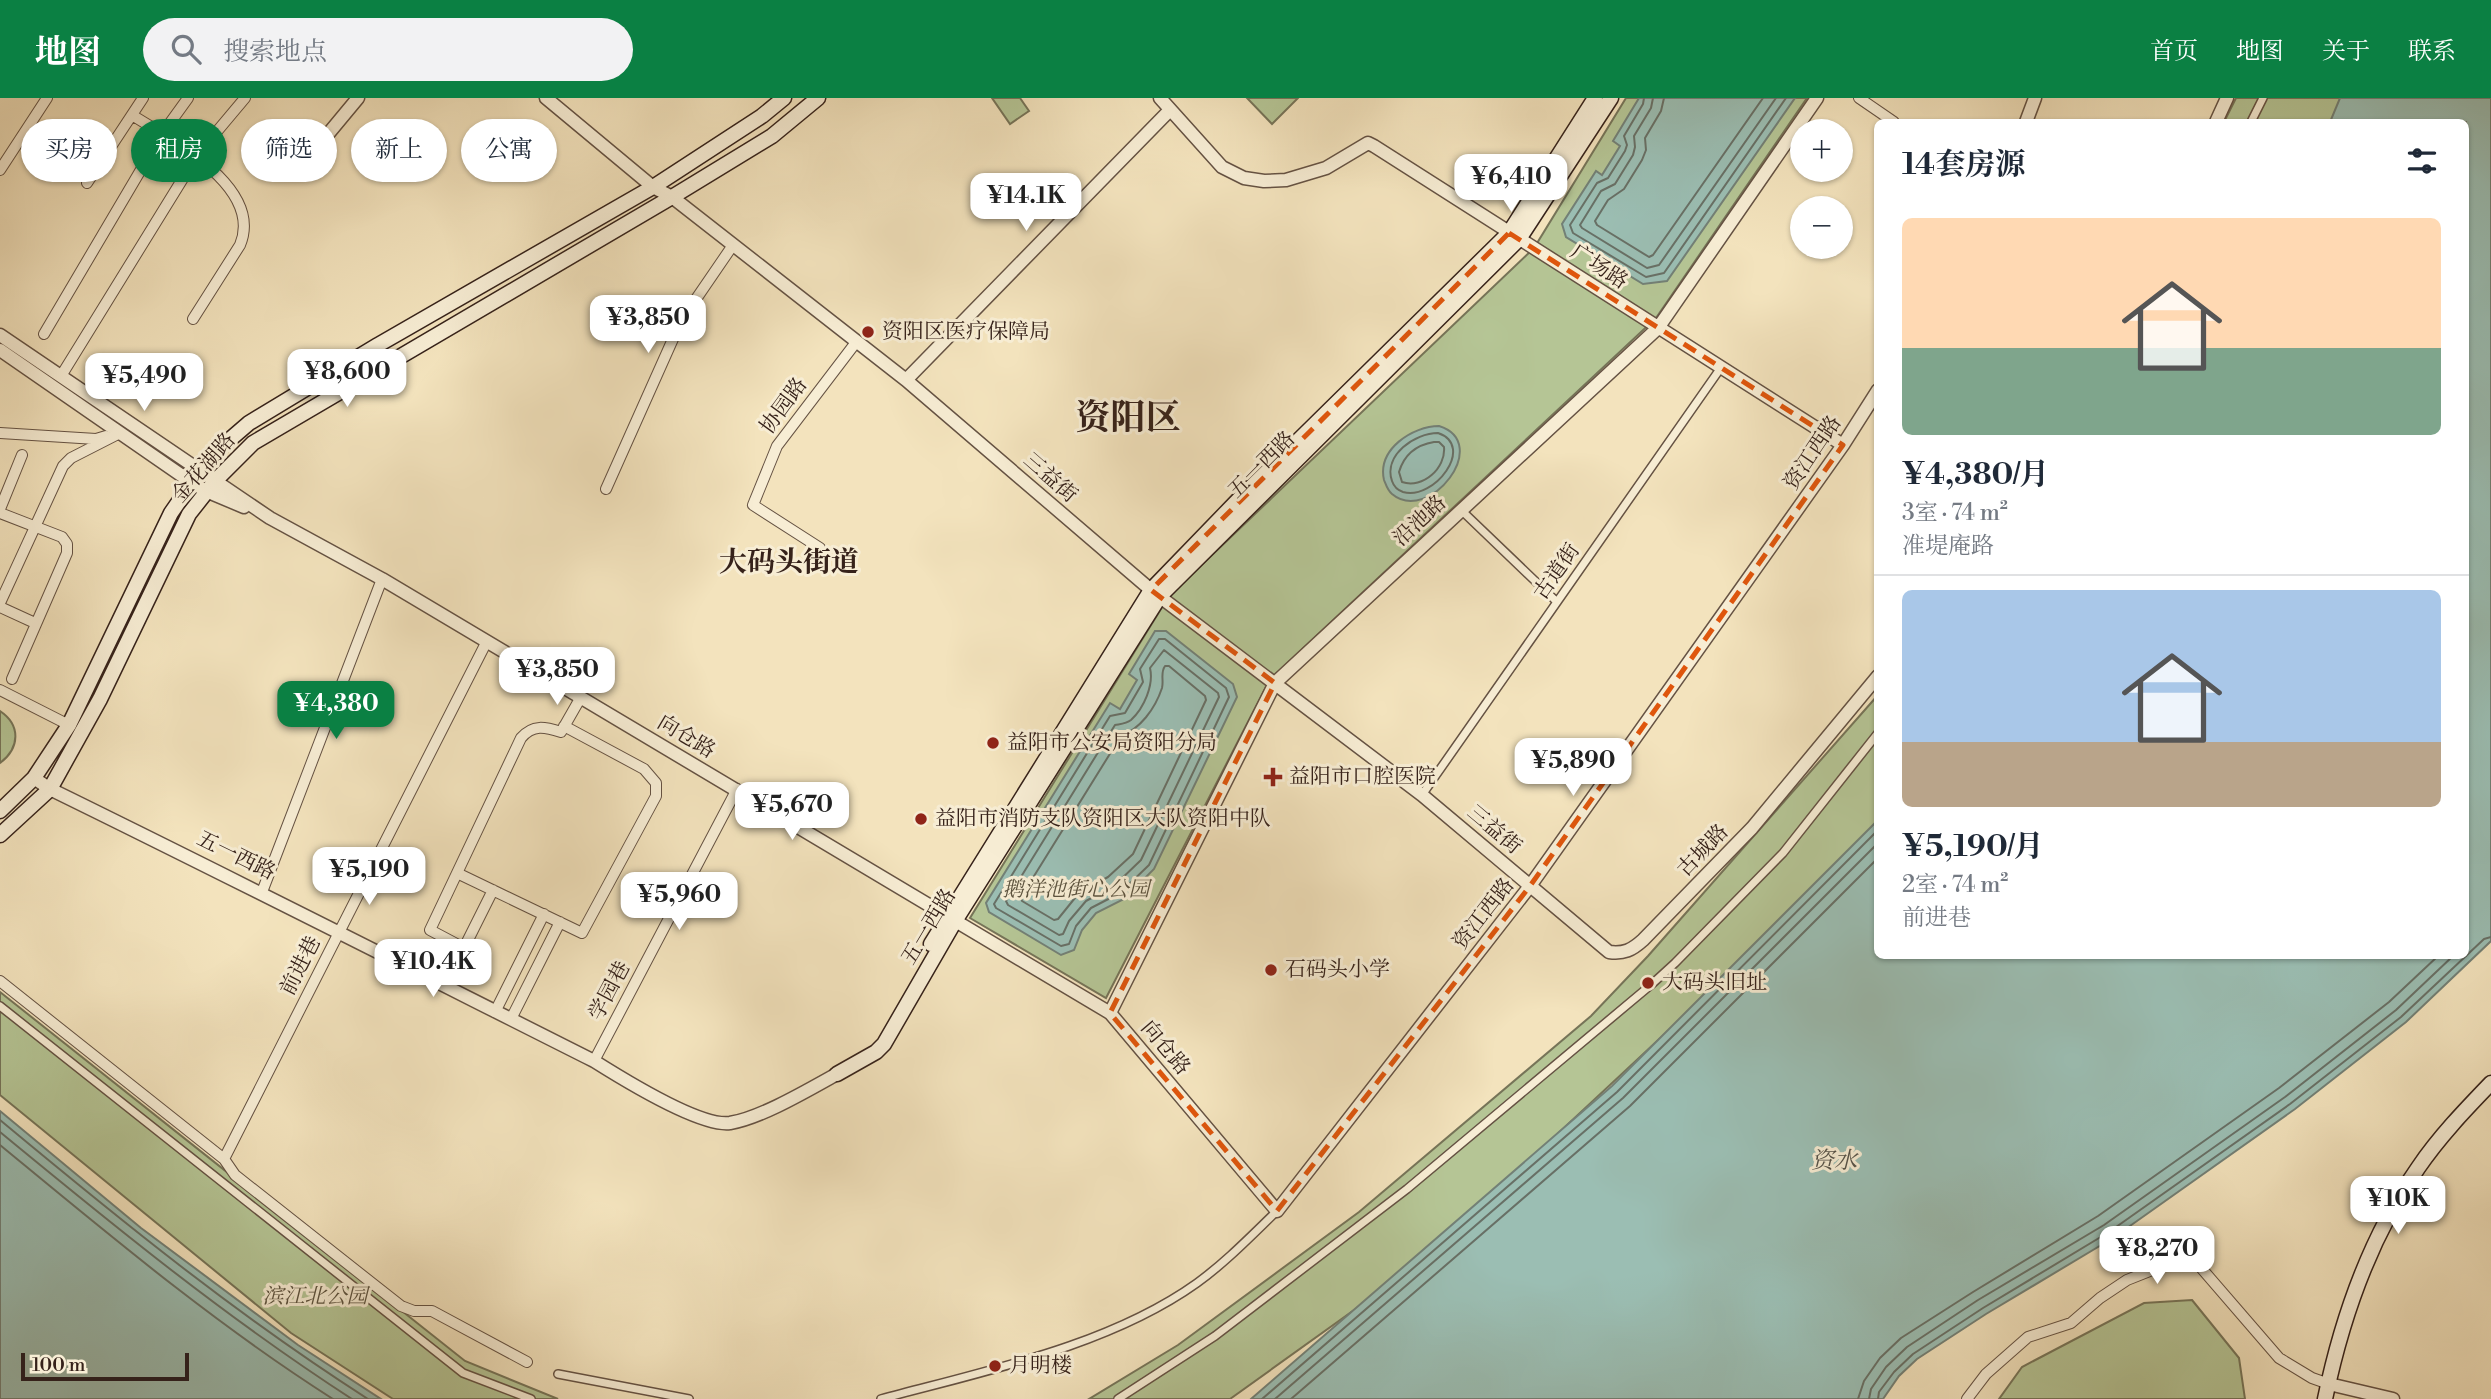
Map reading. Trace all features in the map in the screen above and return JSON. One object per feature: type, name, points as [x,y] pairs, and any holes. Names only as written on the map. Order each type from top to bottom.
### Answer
[{"type":"main road","points":[[0,811],[34,778],[69,725],[171,513],[195,476],[220,448],[249,423],[378,345],[653,187],[762,116],[784,98]]},
{"type":"main road","name":"金花湖路","points":[[0,835],[50,789],[100,699],[189,514],[211,486],[253,443],[772,136],[818,98]]},
{"type":"main road","points":[[1514,236],[1595,98]]},
{"type":"main road","name":"五一西路","points":[[837,1074],[876,1052],[884,1044],[951,919],[1155,593],[1514,236],[1611,98]]},
{"type":"main road","points":[[2325,1399],[2346,1314],[2368,1258],[2392,1208],[2448,1128],[2491,1083]]},
{"type":"street","points":[[0,170],[47,98]]},
{"type":"street","points":[[87,183],[143,98]]},
{"type":"street","points":[[173,119],[188,98]]},
{"type":"street","points":[[227,120],[245,98]]},
{"type":"street","points":[[337,123],[358,98]]},
{"type":"street","name":"三益街","points":[[545,98],[653,187],[672,197],[906,380],[1155,593],[1422,795],[1530,886]]},
{"type":"street","name":"广场路","points":[[1160,98],[1222,167],[1244,178],[1286,180],[1326,168],[1368,144],[1843,445]]},
{"type":"street","name":"沿池路","points":[[1110,1013],[1275,683],[1658,328],[1817,98]]},
{"type":"street","points":[[1859,98],[1890,119]]},
{"type":"street","points":[[2027,119],[2035,98]]},
{"type":"street","points":[[2217,119],[2227,98]]},
{"type":"street","points":[[2252,119],[2263,98]]},
{"type":"street","points":[[906,380],[1170,110]]},
{"type":"street","points":[[132,115],[138,119]]},
{"type":"street","points":[[44,334],[134,182]]},
{"type":"street","points":[[61,376],[181,182]]},
{"type":"street","points":[[193,319],[245,233],[239,206],[224,182]]},
{"type":"street","points":[[606,489],[681,321],[733,245]]},
{"type":"street","name":"向仓路","points":[[0,335],[61,376],[195,476]]},
{"type":"street","name":"协园路","points":[[820,548],[753,505],[777,446],[857,341]]},
{"type":"street","name":"向仓路","points":[[0,350],[120,433],[382,579],[1110,1013],[1277,1211]]},
{"type":"street","name":"古道街","points":[[1422,795],[1720,369]]},
{"type":"street","name":"资江西路","points":[[1277,1211],[1530,886],[1843,445],[1874,396]]},
{"type":"street","points":[[0,433],[96,439],[120,433]]},
{"type":"street","points":[[35,623],[0,605],[63,466],[71,458],[120,433]]},
{"type":"street","points":[[12,680],[67,553],[67,544],[62,537],[0,511],[22,455]]},
{"type":"street","points":[[1460,509],[1557,602]]},
{"type":"street","points":[[262,892],[382,579]]},
{"type":"street","name":"前进巷","points":[[224,1159],[487,641]]},
{"type":"street","name":"古城路","points":[[1530,886],[1609,952],[1619,953],[1633,949],[1752,828],[1874,681]]},
{"type":"street","points":[[0,690],[69,725]]},
{"type":"street","points":[[493,890],[464,948],[430,929],[521,738],[534,728],[561,732],[581,697]]},
{"type":"street","points":[[457,873],[582,933],[656,796],[656,783],[644,769],[564,726]]},
{"type":"street","points":[[1118,1399],[1215,1336],[1407,1189],[1667,970],[1783,853],[1874,738]]},
{"type":"street","name":"五一西路","points":[[34,778],[50,789],[262,892],[594,1061],[635,1086],[685,1111],[727,1124],[749,1118],[837,1074]]},
{"type":"street","name":"学园巷","points":[[594,1061],[737,789]]},
{"type":"street","points":[[495,1012],[544,914]]},
{"type":"street","points":[[511,1019],[560,922]]},
{"type":"street","points":[[0,981],[224,1159],[235,1175],[401,1306],[414,1311],[432,1311],[527,1362]]},
{"type":"street","points":[[0,1006],[463,1373],[531,1399]]},
{"type":"street","points":[[881,1399],[1015,1362],[1111,1330],[1167,1303],[1198,1282],[1230,1257],[1277,1211]]},
{"type":"street","points":[[1967,1399],[1986,1374],[2028,1337],[2071,1323],[2100,1298],[2127,1280],[2190,1255],[2279,1358],[2312,1378],[2393,1399]]},
{"type":"street","points":[[558,1374],[689,1399]]},
{"type":"highlighted area","points":[[1509,233],[1843,445],[1530,886],[1277,1211],[1110,1013],[1275,683],[1151,590]]},
{"type":"green space","points":[[992,98],[1020,98],[1029,111],[1010,124]]},
{"type":"green space","points":[[1247,98],[1298,98],[1272,124]]},
{"type":"green space","name":"鹅洋池街心公园","points":[[1626,98],[1807,98],[1790,119],[1790,123],[1656,318],[1270,679],[1106,998],[970,918],[1169,596],[1534,248]]},
{"type":"green space","points":[[2236,98],[2352,98],[2343,119],[2226,119]]},
{"type":"green space","points":[[1874,700],[1874,839],[1417,1265],[1230,1399],[1089,1399],[1178,1345],[1359,1212],[1591,1016],[1648,956]]},
{"type":"green space","points":[[0,711],[12,723],[15,737],[11,751],[0,763]]},
{"type":"green space","name":"滨江北公园","points":[[0,992],[465,1361],[558,1399],[393,1399],[291,1333],[0,1095]]},
{"type":"green space","points":[[2192,1300],[2239,1358],[2245,1399],[1999,1399],[2022,1367],[2144,1303]]},
{"type":"water","points":[[1639,98],[1795,98],[1667,281],[1643,284],[1566,237],[1562,224],[1596,171],[1602,175],[1620,146],[1613,141]]},
{"type":"water","name":"资水","points":[[2340,98],[2491,98],[2491,941],[2406,1022],[2295,1109],[2113,1238],[1917,1359],[1899,1376],[1883,1399],[1251,1399],[1612,1086],[1874,824],[1874,959],[2469,959],[2469,119],[2331,119]]},
{"type":"water","points":[[1439,426],[1454,435],[1460,448],[1458,463],[1450,478],[1437,491],[1423,499],[1407,501],[1392,494],[1384,480],[1383,469],[1391,449],[1418,430]]},
{"type":"water","points":[[1155,631],[1166,631],[1233,684],[1237,697],[1154,869],[1124,899],[1096,913],[1082,930],[1074,950],[1061,955],[989,912],[986,903],[1110,703],[1120,709],[1137,680],[1129,674]]},
{"type":"water","points":[[0,1111],[141,1228],[298,1345],[381,1399],[0,1399]]},
{"type":"place","name":"资阳区医疗保障局","points":[[868,332]]},
{"type":"place","name":"益阳市公安局资阳分局","points":[[993,743]]},
{"type":"place","name":"益阳市口腔医院","points":[[1273,777]]},
{"type":"place","name":"益阳市消防支队资阳区大队资阳中队","points":[[921,819]]},
{"type":"place","name":"石码头小学","points":[[1271,970]]},
{"type":"place","name":"大码头旧址","points":[[1648,983]]},
{"type":"place","name":"月明楼","points":[[995,1366]]},
{"type":"district","name":"资阳区","points":[[1128,418]]},
{"type":"district","name":"大码头街道","points":[[789,562]]}]
